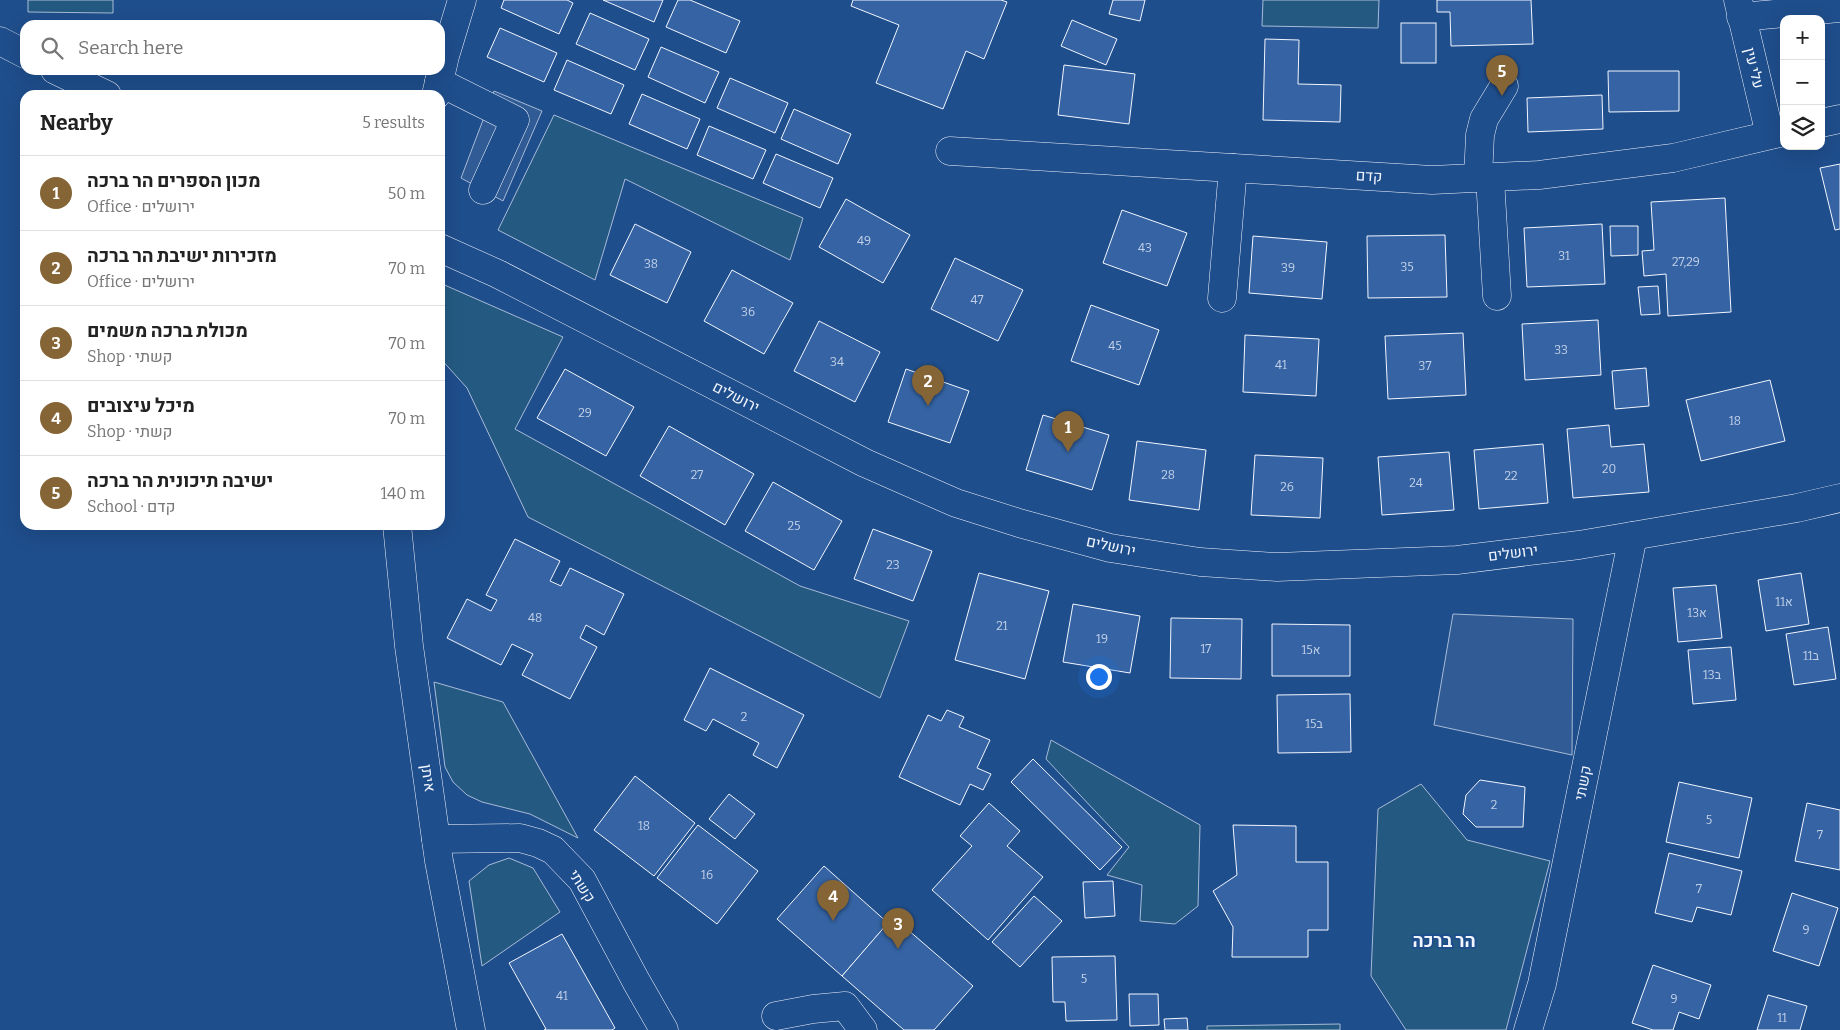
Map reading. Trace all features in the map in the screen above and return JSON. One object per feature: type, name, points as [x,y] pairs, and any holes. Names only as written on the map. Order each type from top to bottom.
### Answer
[{"type":"street","points":[[445,63],[462,0]]},
{"type":"street","points":[[1739,8],[1840,8]]},
{"type":"street","name":"עלי עין","points":[[1739,8],[1777,134]]},
{"type":"street","points":[[0,41],[20,51]]},
{"type":"street","points":[[65,75],[97,90]]},
{"type":"street","points":[[438,89],[442,75]]},
{"type":"street","points":[[1497,296],[1480,135],[1484,118],[1504,86]]},
{"type":"street","points":[[445,92],[516,120],[483,190]]},
{"type":"street","points":[[1825,122],[1840,119]]},
{"type":"street","name":"קדם","points":[[950,151],[1432,180],[1539,175],[1672,158],[1777,134]]},
{"type":"street","points":[[1222,298],[1233,168]]},
{"type":"street","name":"ירושלים","points":[[445,250],[498,274],[865,464],[956,502],[1019,523],[1110,548],[1200,562],[1277,567],[1457,560],[1579,545],[1797,508],[1840,498]]},
{"type":"street","name":"איתן","points":[[397,530],[409,646],[436,839],[471,1030]]},
{"type":"street","name":"קשתי","points":[[1528,1030],[1542,984],[1633,536]]},
{"type":"street","name":"קשתי","points":[[436,839],[520,838],[553,850],[582,880],[664,1030]]},
{"type":"street","points":[[776,1016],[813,1009],[845,1006],[863,1030]]},
{"type":"shaded area","points":[[28,0],[113,0],[113,13],[28,12]]},
{"type":"shaded area","points":[[1263,0],[1379,0],[1378,28],[1262,26]]},
{"type":"shaded area","points":[[494,91],[542,111],[503,201],[461,178]]},
{"type":"shaded area","points":[[554,115],[803,218],[790,260],[625,179],[595,280],[498,230]]},
{"type":"shaded area","points":[[445,285],[563,337],[515,429],[800,586],[909,621],[880,698],[528,517],[467,388],[445,364]]},
{"type":"shaded area","points":[[1453,614],[1573,619],[1572,755],[1434,725]]},
{"type":"shaded area","points":[[434,682],[503,702],[578,838],[530,814],[482,802],[467,795],[453,782],[445,767]]},
{"type":"shaded area","points":[[1051,740],[1200,825],[1198,906],[1175,924],[1140,921],[1142,885],[1107,875],[1129,847],[1046,759]]},
{"type":"shaded area","points":[[1421,784],[1467,840],[1550,861],[1506,1030],[1406,1030],[1371,976],[1378,809]]},
{"type":"shaded area","points":[[509,858],[533,868],[560,912],[482,966],[469,881],[489,865]]},
{"type":"shaded area","points":[[1340,1024],[1340,1030],[1207,1030],[1207,1026]]},
{"type":"building","points":[[504,0],[567,0],[573,3],[559,34],[501,8]]},
{"type":"building","points":[[603,0],[663,0],[654,22]]},
{"type":"building","points":[[678,0],[690,0],[740,21],[726,53],[666,27]]},
{"type":"building","points":[[853,0],[1001,0],[1007,2],[984,59],[966,51],[943,109],[876,83],[899,25],[851,6]]},
{"type":"building","points":[[1113,0],[1145,0],[1140,21],[1109,14]]},
{"type":"building","points":[[1437,0],[1531,0],[1533,44],[1451,46],[1450,12],[1437,12]]},
{"type":"building","points":[[590,13],[649,39],[635,70],[576,44]]},
{"type":"building","points":[[1072,20],[1117,39],[1106,65],[1061,46]]},
{"type":"building","points":[[1401,23],[1436,23],[1436,63],[1401,63]]},
{"type":"building","points":[[500,28],[557,53],[544,82],[487,57]]},
{"type":"building","points":[[1265,39],[1299,40],[1298,84],[1341,85],[1340,122],[1263,120]]},
{"type":"building","points":[[661,47],[719,72],[705,103],[648,77]]},
{"type":"building","points":[[567,60],[624,85],[611,114],[554,90]]},
{"type":"building","points":[[1064,65],[1135,74],[1129,124],[1058,115]]},
{"type":"building","points":[[1608,71],[1679,71],[1679,111],[1609,112]]},
{"type":"building","points":[[730,78],[788,103],[775,133],[717,108]]},
{"type":"building","points":[[642,94],[700,119],[687,149],[629,124]]},
{"type":"building","points":[[1602,95],[1603,129],[1528,132],[1527,98]]},
{"type":"building","points":[[794,109],[851,134],[838,164],[781,139]]},
{"type":"building","points":[[709,126],[766,150],[753,179],[697,155]]},
{"type":"building","points":[[776,154],[833,178],[820,208],[763,183]]},
{"type":"building","points":[[1840,164],[1840,229],[1835,230],[1820,168]]},
{"type":"building","points":[[1725,198],[1731,312],[1668,316],[1666,274],[1644,276],[1642,251],[1654,250],[1651,202]]},
{"type":"building","points":[[846,199],[910,235],[883,283],[819,247]]},
{"type":"building","points":[[1122,210],[1187,233],[1167,286],[1103,263]]},
{"type":"building","points":[[635,224],[691,252],[667,303],[610,275]]},
{"type":"building","points":[[1602,224],[1605,284],[1527,287],[1524,228]]},
{"type":"building","points":[[1610,226],[1638,226],[1638,255],[1611,256]]},
{"type":"building","points":[[1445,235],[1447,297],[1368,298],[1367,236]]},
{"type":"building","points":[[1253,236],[1327,242],[1322,299],[1249,293]]},
{"type":"building","points":[[955,258],[1023,290],[998,341],[931,309]]},
{"type":"building","points":[[732,270],[793,303],[764,354],[704,321]]},
{"type":"building","points":[[1658,286],[1660,314],[1641,315],[1638,287]]},
{"type":"building","points":[[1091,305],[1159,330],[1139,385],[1071,361]]},
{"type":"building","points":[[1598,320],[1601,375],[1525,380],[1522,324]]},
{"type":"building","points":[[819,321],[880,352],[855,402],[794,371]]},
{"type":"building","points":[[1463,333],[1466,395],[1388,399],[1385,336]]},
{"type":"building","points":[[1245,335],[1319,339],[1316,396],[1243,392]]},
{"type":"building","points":[[1646,368],[1649,406],[1615,409],[1612,371]]},
{"type":"building","points":[[565,369],[634,407],[606,456],[537,418]]},
{"type":"building","points":[[906,369],[969,391],[950,443],[888,422]]},
{"type":"building","points":[[1770,380],[1785,441],[1701,461],[1686,400]]},
{"type":"building","points":[[1043,415],[1109,435],[1092,490],[1026,470]]},
{"type":"building","points":[[1609,425],[1611,447],[1644,444],[1649,492],[1573,498],[1567,429]]},
{"type":"building","points":[[669,426],[754,474],[725,525],[640,476]]},
{"type":"building","points":[[1137,441],[1206,450],[1199,510],[1129,500]]},
{"type":"building","points":[[1543,444],[1548,503],[1479,509],[1474,450]]},
{"type":"building","points":[[1449,452],[1454,510],[1382,515],[1378,457]]},
{"type":"building","points":[[1255,455],[1323,458],[1320,518],[1251,515]]},
{"type":"building","points":[[773,482],[842,521],[814,570],[745,531]]},
{"type":"building","points":[[873,529],[932,551],[913,601],[854,579]]},
{"type":"building","points":[[515,539],[560,561],[550,581],[561,586],[570,568],[624,594],[604,635],[586,625],[580,638],[597,647],[570,699],[522,675],[533,654],[512,644],[501,665],[447,638],[467,599],[491,611],[497,600],[486,595]]},
{"type":"building","points":[[979,573],[1049,591],[1025,679],[955,660]]},
{"type":"building","points":[[1801,573],[1809,624],[1766,631],[1758,580]]},
{"type":"building","points":[[1716,585],[1722,638],[1678,642],[1673,588]]},
{"type":"building","points":[[1073,604],[1140,616],[1130,673],[1063,662]]},
{"type":"building","points":[[1171,618],[1242,619],[1241,679],[1170,678]]},
{"type":"building","points":[[1272,624],[1350,625],[1350,676],[1272,676]]},
{"type":"building","points":[[1828,627],[1836,679],[1794,685],[1786,634]]},
{"type":"building","points":[[1731,647],[1736,700],[1693,704],[1688,650]]},
{"type":"building","points":[[710,668],[804,715],[777,768],[753,755],[759,743],[713,719],[706,731],[684,720]]},
{"type":"building","points":[[1350,694],[1351,752],[1278,753],[1277,695]]},
{"type":"building","points":[[947,710],[964,717],[959,727],[990,740],[977,768],[991,774],[983,790],[970,784],[960,805],[899,777],[928,715],[941,721]]},
{"type":"building","points":[[1033,759],[1122,847],[1100,870],[1011,782]]},
{"type":"building","points":[[635,776],[695,823],[654,876],[594,830]]},
{"type":"building","points":[[1480,780],[1525,787],[1523,827],[1476,827],[1463,814],[1466,795]]},
{"type":"building","points":[[1679,782],[1752,798],[1739,858],[1666,842]]},
{"type":"building","points":[[729,794],[755,814],[735,839],[709,819]]},
{"type":"building","points":[[989,803],[1020,831],[1007,846],[1043,877],[988,940],[932,890],[972,846],[960,836]]},
{"type":"building","points":[[1807,803],[1840,810],[1840,870],[1795,861]]},
{"type":"building","points":[[698,825],[758,871],[717,924],[657,878]]},
{"type":"building","points":[[1233,825],[1296,826],[1296,862],[1328,862],[1328,930],[1308,930],[1308,957],[1232,957],[1233,927],[1213,891],[1237,875]]},
{"type":"building","points":[[1669,853],[1742,871],[1731,915],[1697,907],[1692,922],[1655,913]]},
{"type":"building","points":[[824,866],[888,923],[842,976],[777,919]]},
{"type":"building","points":[[1113,881],[1115,916],[1085,918],[1083,882]]},
{"type":"building","points":[[1792,893],[1838,908],[1819,966],[1773,951]]},
{"type":"building","points":[[1034,896],[1062,921],[1020,967],[992,942]]},
{"type":"building","points":[[893,917],[973,986],[934,1030],[904,1030],[842,976]]},
{"type":"building","points":[[562,934],[615,1028],[612,1030],[544,1030],[546,1029],[509,963]]},
{"type":"building","points":[[1115,956],[1117,1020],[1066,1021],[1065,1002],[1053,1002],[1052,957]]},
{"type":"building","points":[[1653,965],[1711,985],[1699,1019],[1679,1012],[1673,1030],[1653,1030],[1632,1023]]},
{"type":"building","points":[[1129,994],[1158,994],[1159,1025],[1130,1026]]},
{"type":"building","points":[[1768,995],[1807,1006],[1800,1030],[1757,1030]]},
{"type":"building","points":[[1187,1018],[1188,1030],[1165,1030],[1164,1019]]},
{"type":"place","name":"ישיבה תיכונית הר ברכה","points":[[1502,96]]},
{"type":"place","name":"מזכירות ישיבת הר ברכה","points":[[928,406]]},
{"type":"place","name":"מכון הספרים הר ברכה","points":[[1068,452]]},
{"type":"place","name":"מיכל עיצובים","points":[[833,921]]},
{"type":"place","name":"מכולת ברכה משמים","points":[[898,949]]},
{"type":"district","name":"הר ברכה","points":[[1444,941]]}]
